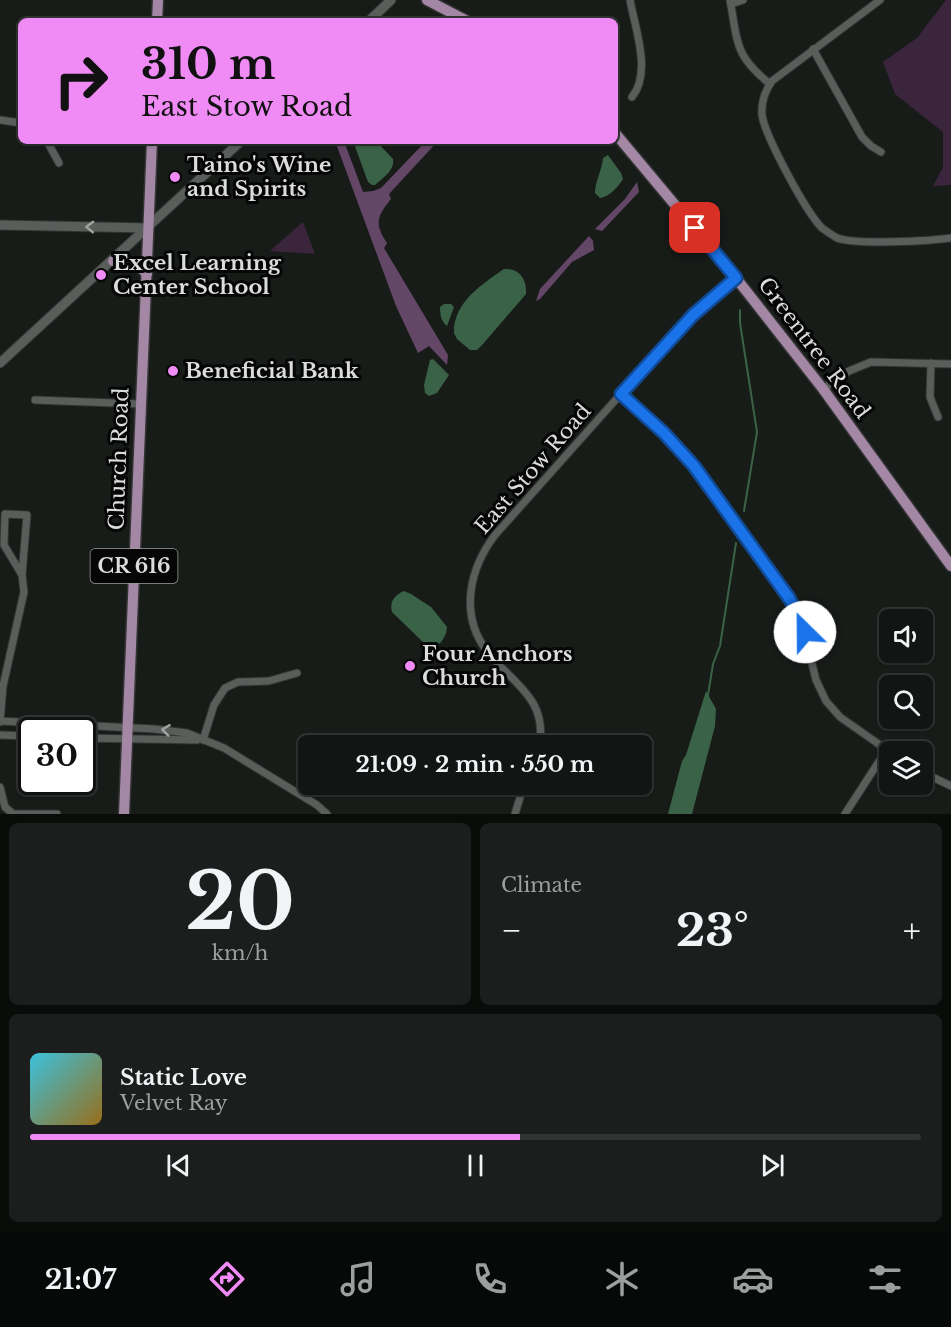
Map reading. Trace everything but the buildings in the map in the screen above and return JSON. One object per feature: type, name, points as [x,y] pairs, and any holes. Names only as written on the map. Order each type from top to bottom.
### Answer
[{"type":"main road","points":[[157,18],[158,0]]},
{"type":"main road","points":[[372,18],[391,0]]},
{"type":"main road","points":[[427,0],[461,18]]},
{"type":"main road","name":"Greentree Road","points":[[618,137],[736,278],[823,389],[951,566]]},
{"type":"main road","name":"Church Road","points":[[124,814],[152,144]]},
{"type":"main road","points":[[0,363],[238,144]]},
{"type":"main road","points":[[0,225],[148,228]]},
{"type":"main road","points":[[113,261],[136,263],[147,274]]},
{"type":"street","points":[[630,0],[642,68],[640,84],[633,97]]},
{"type":"street","points":[[742,0],[731,2],[740,52],[752,69],[770,84]]},
{"type":"street","points":[[880,0],[857,19],[784,70],[770,84],[762,101],[762,118],[799,194],[822,228],[836,237],[854,241],[951,238]]},
{"type":"street","points":[[813,49],[862,137],[881,152]]},
{"type":"street","points":[[0,120],[18,123]]},
{"type":"street","points":[[48,144],[58,164]]},
{"type":"street","name":"East Stow Road","points":[[540,735],[540,721],[532,700],[480,640],[472,617],[470,593],[480,556],[495,535],[693,315],[736,278]]},
{"type":"street","points":[[823,389],[849,371],[871,362],[951,364]]},
{"type":"street","points":[[931,363],[930,397],[938,417]]},
{"type":"street","points":[[621,394],[664,433],[694,466],[789,598],[801,619],[816,680],[826,701],[840,717],[879,743]]},
{"type":"street","points":[[35,400],[141,404]]},
{"type":"street","points":[[22,576],[4,545],[5,514],[27,515],[22,576],[24,599],[3,686],[0,721],[203,740]]},
{"type":"street","points":[[203,740],[216,698],[225,688],[238,682],[269,681],[297,673]]},
{"type":"street","points":[[96,736],[178,731],[214,743],[237,755],[327,814]]},
{"type":"street","points":[[0,735],[18,736]]},
{"type":"street","points":[[845,814],[879,765]]},
{"type":"street","points":[[933,777],[951,786]]},
{"type":"street","points":[[0,787],[5,807],[13,814],[57,814]]},
{"type":"street","points":[[514,814],[520,795]]},
{"type":"shaded area","points":[[946,0],[951,0],[951,185],[933,186],[943,167],[943,132],[895,94],[883,62],[917,38]]},
{"type":"shaded area","points":[[336,144],[345,144],[363,192],[381,188],[423,144],[435,144],[389,194],[391,199],[380,215],[379,225],[387,243],[384,248],[448,355],[447,365],[429,346],[418,353],[396,306]]},
{"type":"shaded area","points":[[354,144],[379,144],[393,159],[392,167],[385,177],[375,185],[368,182]]},
{"type":"shaded area","points":[[608,155],[623,179],[607,196],[600,198],[595,193],[595,189],[603,158]]},
{"type":"shaded area","points":[[637,182],[639,192],[602,231],[595,229],[625,199]]},
{"type":"shaded area","points":[[303,222],[315,254],[270,251]]},
{"type":"shaded area","points":[[589,236],[593,241],[594,250],[572,262],[536,301],[540,289]]},
{"type":"shaded area","points":[[504,269],[510,269],[521,276],[524,280],[526,294],[477,350],[470,350],[457,339],[454,333],[458,312],[470,295]]},
{"type":"shaded area","points":[[444,304],[451,304],[454,307],[447,326],[440,312],[440,307]]},
{"type":"shaded area","points":[[433,359],[449,375],[437,393],[429,396],[425,393],[424,385],[430,360]]},
{"type":"shaded area","points":[[404,591],[431,607],[447,627],[442,640],[432,649],[392,612],[391,605],[394,599]]},
{"type":"shaded area","points":[[706,691],[716,709],[715,726],[692,814],[668,814],[682,761],[686,755]]},
{"type":"waterway","points":[[740,310],[757,432],[744,511]]},
{"type":"waterway","points":[[708,695],[713,664],[720,646],[736,543]]},
{"type":"place","name":"Taino's Wine and Spirits","points":[[175,177]]},
{"type":"place","name":"Excel Learning Center School","points":[[101,275]]},
{"type":"place","name":"Beneficial Bank","points":[[173,371]]},
{"type":"place","name":"Four Anchors Church","points":[[410,666]]},
{"type":"route","points":[[695,228],[736,278],[693,315],[621,394],[664,433],[694,466],[780,584],[795,607],[805,632]]}]
